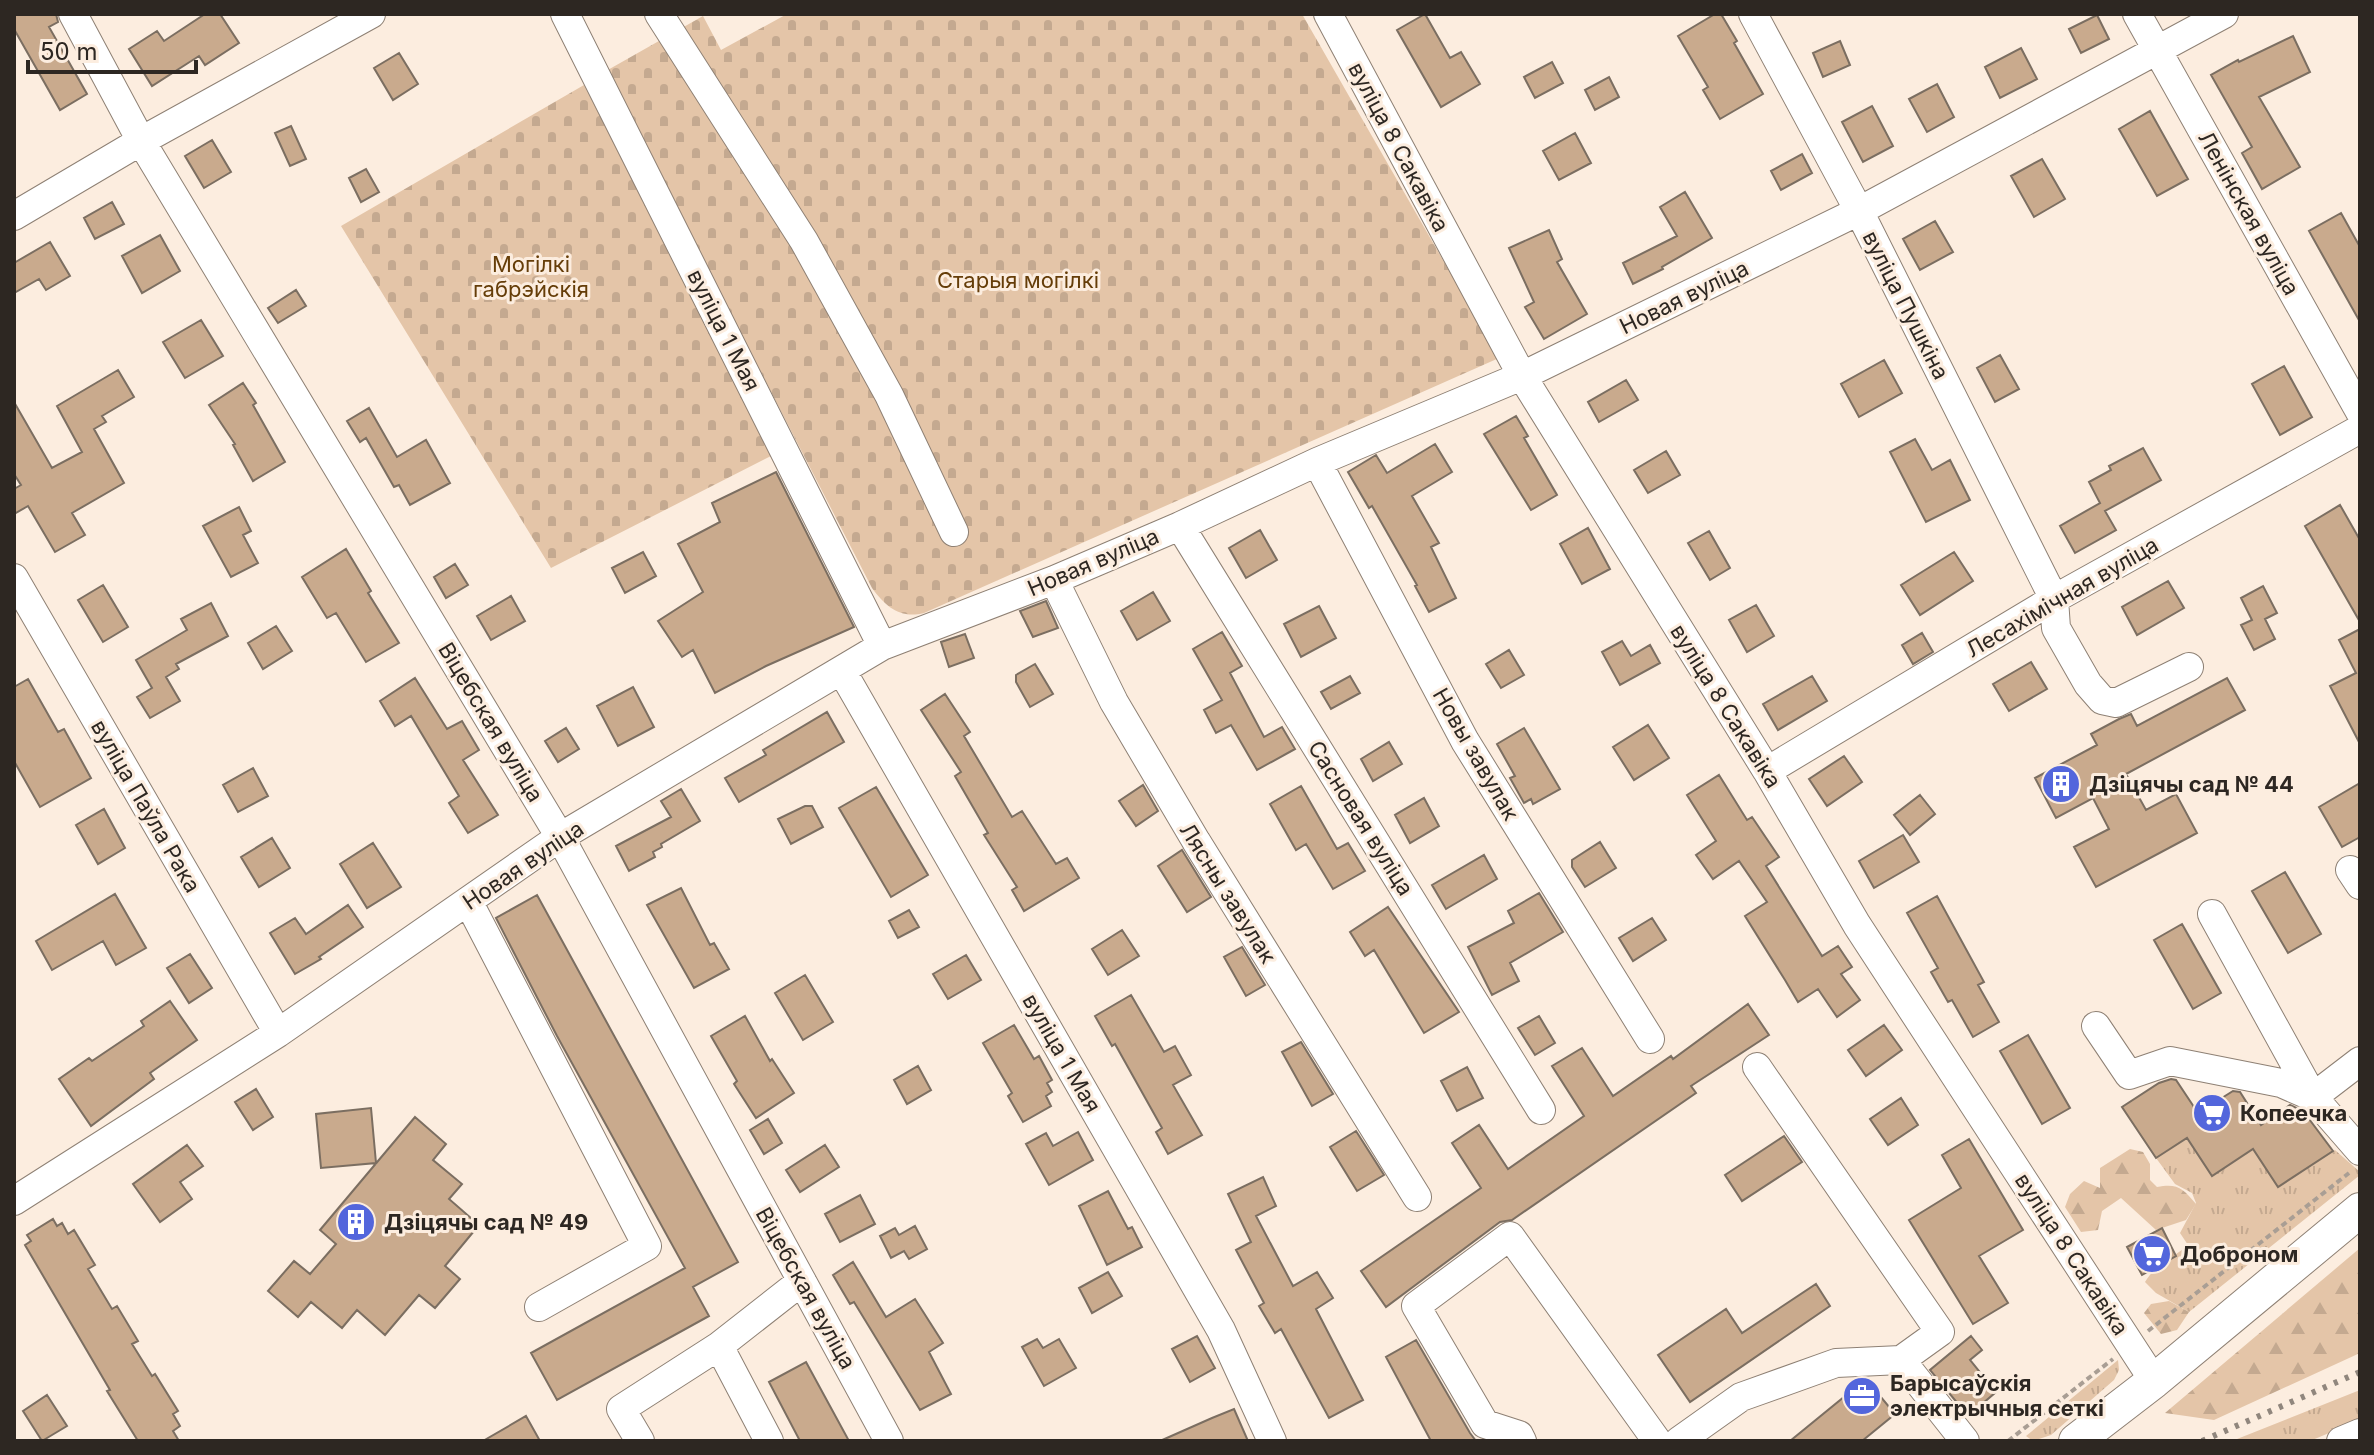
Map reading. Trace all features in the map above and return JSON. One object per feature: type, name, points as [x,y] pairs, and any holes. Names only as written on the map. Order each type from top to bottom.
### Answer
[{"type":"main road","points":[[2076,1441],[2154,1381],[2360,1210]]},
{"type":"street","name":"Віцебская вуліца","points":[[73,14],[141,141],[560,837],[889,1441]]},
{"type":"street","points":[[14,216],[141,141],[371,14]]},
{"type":"street","name":"вуліца 1 Мая","points":[[565,14],[882,646]]},
{"type":"street","points":[[659,14],[804,241],[889,395],[954,532]]},
{"type":"street","name":"вуліца 8 Сакавіка","points":[[1328,14],[1522,376],[1767,771],[1857,925],[2154,1381]]},
{"type":"street","name":"вуліца Пушкіна","points":[[1753,14],[1859,211],[2054,599],[2056,628],[2088,684],[2102,700],[2116,703],[2189,667]]},
{"type":"street","name":"Ленінская вуліца","points":[[2137,14],[2360,412]]},
{"type":"street","name":"Новая вуліца","points":[[14,1201],[278,1033],[560,837],[882,646],[1054,580],[1317,462],[1522,376],[1859,211],[2224,14]]},
{"type":"street","name":"Лесахімічная вуліца","points":[[1767,771],[2054,599],[2360,429]]},
{"type":"street","name":"Новы завулак","points":[[1317,462],[1465,741],[1650,1039]]},
{"type":"street","name":"Сасновая вуліца","points":[[1180,526],[1541,1110]]},
{"type":"street","name":"вуліца Паўла Рака","points":[[14,578],[278,1033]]},
{"type":"street","name":"Лясны завулак","points":[[1054,580],[1114,702],[1417,1197]]},
{"type":"street","name":"вуліца 1 Мая","points":[[842,671],[1221,1330],[1272,1441]]},
{"type":"street","points":[[468,901],[647,1246],[539,1307]]},
{"type":"street","points":[[2212,914],[2313,1097],[2360,1151]]},
{"type":"street","points":[[2096,1026],[2129,1075],[2170,1061],[2281,1083],[2313,1097]]},
{"type":"street","points":[[2313,1097],[2360,1061]]},
{"type":"street","points":[[1679,1441],[1741,1397],[1836,1363],[1901,1360],[1940,1332],[1757,1067]]},
{"type":"street","points":[[1522,1441],[1519,1435],[1485,1424],[1416,1306],[1510,1236],[1657,1441]]},
{"type":"street","points":[[640,1441],[621,1409],[719,1346],[802,1281]]},
{"type":"street","points":[[719,1346],[769,1441]]},
{"type":"street","points":[[1901,1360],[1965,1441]]},
{"type":"street","points":[[2341,1441],[2360,1433]]},
{"type":"path","points":[[2008,1441],[2360,1164]]},
{"type":"green space","name":"Старыя могілкі","points":[[787,14],[1302,14],[1499,358],[924,613],[908,614],[894,610],[872,588],[606,71],[703,16],[721,50]]},
{"type":"green space","name":"Могілкі габрэйскія","points":[[584,85],[775,454],[551,568],[341,226]]},
{"type":"green space","points":[[2187,1138],[2212,1176],[2253,1149],[2278,1187],[2335,1150],[2360,1175],[2189,1312],[2156,1293],[2145,1282],[2159,1266],[2188,1245],[2180,1233],[2196,1203],[2192,1193],[2175,1184],[2156,1158]]},
{"type":"green space","points":[[2130,1149],[2143,1152],[2150,1164],[2150,1180],[2157,1187],[2179,1188],[2196,1204],[2186,1220],[2156,1230],[2121,1198],[2102,1211],[2098,1230],[2081,1232],[2065,1207],[2070,1194],[2084,1181],[2100,1188],[2100,1168]]},
{"type":"green space","points":[[2360,1248],[2360,1353],[2214,1420],[2165,1413]]},
{"type":"green space","points":[[2169,1301],[2189,1312],[2177,1330],[2161,1334],[2144,1313],[2151,1304]]},
{"type":"green space","points":[[2118,1360],[2119,1370],[2114,1380],[2051,1435],[2033,1441],[2026,1436]]},
{"type":"green space","points":[[2360,1390],[2360,1420],[2310,1441],[2232,1441]]},
{"type":"building","points":[[14,14],[56,14],[58,22],[49,27],[87,94],[60,110],[14,29]]},
{"type":"building","points":[[205,14],[220,14],[239,43],[205,65],[199,56],[152,86],[129,49],[157,31],[164,41]]},
{"type":"building","points":[[1425,14],[1450,58],[1461,52],[1480,84],[1441,107],[1397,30]]},
{"type":"building","points":[[1715,14],[1721,14],[1763,94],[1720,119],[1703,90],[1708,87],[1678,36]]},
{"type":"building","points":[[2097,15],[2109,39],[2081,53],[2069,29]]},
{"type":"building","points":[[2293,36],[2310,72],[2259,97],[2300,167],[2262,189],[2242,153],[2252,147],[2211,75]]},
{"type":"building","points":[[1840,41],[1850,65],[1823,77],[1813,53]]},
{"type":"building","points":[[2021,48],[2037,79],[2000,98],[1985,67]]},
{"type":"building","points":[[399,53],[418,84],[393,100],[374,68]]},
{"type":"building","points":[[1552,62],[1563,83],[1535,98],[1524,77]]},
{"type":"building","points":[[1609,77],[1619,97],[1595,110],[1585,90]]},
{"type":"building","points":[[1937,84],[1954,117],[1927,132],[1909,99]]},
{"type":"building","points":[[1872,106],[1893,146],[1863,162],[1842,122]]},
{"type":"building","points":[[2150,111],[2188,179],[2157,196],[2119,129]]},
{"type":"building","points":[[291,126],[306,159],[290,166],[275,133]]},
{"type":"building","points":[[1575,133],[1591,163],[1559,180],[1543,151]]},
{"type":"building","points":[[212,140],[231,172],[204,188],[185,156]]},
{"type":"building","points":[[1802,154],[1812,173],[1781,190],[1771,171]]},
{"type":"building","points":[[2042,159],[2065,199],[2034,217],[2011,176]]},
{"type":"building","points":[[366,169],[379,192],[361,202],[349,178]]},
{"type":"building","points":[[1685,192],[1712,238],[1633,284],[1623,263],[1677,236],[1660,207]]},
{"type":"building","points":[[112,202],[124,224],[95,239],[84,218]]},
{"type":"building","points":[[2341,213],[2360,247],[2360,322],[2309,231]]},
{"type":"building","points":[[1935,221],[1953,252],[1920,270],[1903,239]]},
{"type":"building","points":[[1549,230],[1562,259],[1557,262],[1587,314],[1544,339],[1525,307],[1534,302],[1509,248]]},
{"type":"building","points":[[160,235],[180,271],[142,293],[122,256]]},
{"type":"building","points":[[50,242],[70,276],[46,290],[39,279],[14,293],[14,263]]},
{"type":"building","points":[[296,290],[306,306],[278,323],[268,308]]},
{"type":"building","points":[[201,320],[223,356],[185,378],[163,342]]},
{"type":"building","points":[[2000,355],[2019,389],[1995,402],[1977,368]]},
{"type":"building","points":[[1884,360],[1902,393],[1859,417],[1841,384]]},
{"type":"building","points":[[2284,366],[2312,417],[2280,435],[2252,384]]},
{"type":"building","points":[[118,370],[134,397],[102,416],[106,422],[94,429],[124,483],[72,513],[85,535],[55,552],[28,506],[14,514],[14,489],[21,485],[14,474],[14,402],[52,468],[82,452],[57,406]]},
{"type":"building","points":[[1626,380],[1638,400],[1599,422],[1588,402]]},
{"type":"building","points":[[243,383],[285,462],[253,481],[235,444],[209,405]]},
{"type":"building","points":[[369,408],[397,457],[426,440],[450,483],[410,505],[399,485],[394,487],[366,438],[360,442],[347,421]]},
{"type":"building","points":[[1516,416],[1528,436],[1524,438],[1557,495],[1531,510],[1484,434]]},
{"type":"building","points":[[1915,439],[1932,470],[1950,460],[1970,500],[1926,522],[1890,452]]},
{"type":"building","points":[[1435,444],[1452,472],[1412,496],[1439,543],[1431,547],[1456,598],[1429,612],[1372,506],[1369,508],[1348,472],[1376,455],[1387,473]]},
{"type":"building","points":[[2143,448],[2161,480],[2105,511],[2116,530],[2075,553],[2060,526],[2100,503],[2089,482],[2111,470],[2109,466]]},
{"type":"building","points":[[1666,451],[1680,475],[1648,493],[1634,470]]},
{"type":"building","points":[[776,472],[854,627],[766,666],[715,693],[693,650],[682,657],[658,621],[703,592],[678,544],[720,522],[712,503]]},
{"type":"building","points":[[2340,505],[2360,540],[2360,622],[2305,526]]},
{"type":"building","points":[[239,507],[251,531],[243,535],[258,563],[231,577],[203,526]]},
{"type":"building","points":[[1588,528],[1610,569],[1582,584],[1560,544]]},
{"type":"building","points":[[1260,530],[1277,560],[1246,578],[1229,548]]},
{"type":"building","points":[[1709,531],[1730,568],[1710,580],[1688,543]]},
{"type":"building","points":[[346,549],[371,591],[368,593],[399,643],[366,662],[336,613],[327,618],[302,577]]},
{"type":"building","points":[[643,552],[656,576],[625,593],[612,568]]},
{"type":"building","points":[[1954,552],[1973,581],[1920,615],[1901,585]]},
{"type":"building","points":[[455,564],[468,585],[446,598],[434,577]]},
{"type":"building","points":[[2168,581],[2184,608],[2137,635],[2122,607]]},
{"type":"building","points":[[103,585],[128,627],[103,642],[78,600]]},
{"type":"building","points":[[2263,586],[2277,613],[2265,619],[2275,639],[2254,650],[2241,625],[2252,620],[2241,598]]},
{"type":"building","points":[[1153,592],[1170,621],[1137,640],[1121,611]]},
{"type":"building","points":[[511,596],[525,621],[491,640],[477,616]]},
{"type":"building","points":[[1046,601],[1058,628],[1033,637],[1020,611]]},
{"type":"building","points":[[211,603],[228,636],[176,664],[179,669],[166,677],[180,701],[150,718],[137,697],[152,688],[136,660],[187,630],[181,619]]},
{"type":"building","points":[[1756,605],[1774,636],[1747,652],[1729,620]]},
{"type":"building","points":[[1319,606],[1336,638],[1301,657],[1284,624]]},
{"type":"building","points":[[276,626],[292,651],[263,669],[248,643]]},
{"type":"building","points":[[2360,629],[2360,744],[2330,686],[2356,673],[2339,640]]},
{"type":"building","points":[[1222,632],[1242,666],[1230,673],[1264,737],[1282,727],[1295,749],[1257,770],[1231,725],[1216,733],[1204,710],[1222,700],[1193,649]]},
{"type":"building","points":[[1922,633],[1933,652],[1913,664],[1902,645]]},
{"type":"building","points":[[965,634],[974,658],[949,667],[941,642]]},
{"type":"building","points":[[1622,641],[1631,656],[1650,645],[1660,663],[1620,685],[1602,652]]},
{"type":"building","points":[[1509,650],[1524,675],[1501,688],[1486,664]]},
{"type":"building","points":[[2031,662],[2047,689],[2009,711],[1993,684]]},
{"type":"building","points":[[1035,664],[1053,694],[1030,707],[1016,682],[1016,675]]},
{"type":"building","points":[[1350,676],[1360,693],[1331,709],[1321,692]]},
{"type":"building","points":[[1812,676],[1827,701],[1778,730],[1763,704]]},
{"type":"building","points":[[415,678],[447,729],[462,721],[479,750],[463,760],[498,815],[468,833],[449,803],[459,796],[411,716],[395,726],[380,701]]},
{"type":"building","name":"Дзіцячы сад № 44","points":[[2227,678],[2245,710],[2126,774],[2146,810],[2176,794],[2197,833],[2096,887],[2074,847],[2109,829],[2093,798],[2056,818],[2035,778],[2097,745],[2091,734],[2119,719],[2131,714],[2137,726]]},
{"type":"building","points":[[28,679],[58,732],[64,729],[91,778],[40,807],[14,761],[14,687]]},
{"type":"building","points":[[633,687],[654,727],[618,746],[597,706]]},
{"type":"building","points":[[945,694],[970,732],[964,736],[1012,817],[1022,811],[1056,864],[1067,858],[1079,878],[1024,911],[1012,890],[1017,887],[984,835],[988,833],[955,776],[961,772],[921,710]]},
{"type":"building","points":[[827,712],[844,742],[739,802],[725,778],[766,755],[763,750]]},
{"type":"building","points":[[1648,725],[1669,758],[1634,780],[1613,747]]},
{"type":"building","points":[[566,728],[579,749],[558,762],[545,741]]},
{"type":"building","points":[[1524,728],[1560,789],[1533,804],[1531,799],[1524,803],[1510,778],[1515,776],[1497,744]]},
{"type":"building","points":[[1389,742],[1402,764],[1373,781],[1361,759]]},
{"type":"building","points":[[1844,756],[1862,782],[1827,806],[1809,779]]},
{"type":"building","points":[[253,768],[268,796],[238,812],[223,785]]},
{"type":"building","points":[[1719,775],[1747,820],[1752,817],[1779,857],[1766,866],[1822,956],[1838,946],[1852,967],[1841,974],[1860,1000],[1837,1017],[1818,989],[1798,1002],[1745,916],[1767,902],[1739,861],[1713,879],[1696,855],[1716,841],[1687,795]]},
{"type":"building","points":[[2360,783],[2360,837],[2342,847],[2319,807]]},
{"type":"building","points":[[1143,785],[1158,811],[1136,826],[1119,801]]},
{"type":"building","points":[[1301,786],[1337,849],[1348,843],[1365,871],[1333,889],[1306,844],[1296,850],[1270,804]]},
{"type":"building","points":[[876,787],[928,875],[891,897],[839,808]]},
{"type":"building","points":[[681,789],[700,821],[661,844],[662,847],[653,852],[655,857],[629,871],[616,846],[671,817],[661,801]]},
{"type":"building","points":[[1920,795],[1935,814],[1910,835],[1894,815]]},
{"type":"building","points":[[1424,798],[1439,826],[1410,843],[1395,815]]},
{"type":"building","points":[[805,806],[812,806],[823,827],[791,844],[778,819]]},
{"type":"building","points":[[104,809],[125,848],[98,864],[76,825]]},
{"type":"building","points":[[1903,835],[1919,862],[1874,888],[1859,861]]},
{"type":"building","points":[[272,838],[290,868],[259,887],[241,857]]},
{"type":"building","points":[[1600,842],[1616,868],[1585,887],[1572,867],[1572,860]]},
{"type":"building","points":[[373,843],[401,887],[367,908],[340,864]]},
{"type":"building","points":[[1182,850],[1211,897],[1187,912],[1158,866]]},
{"type":"building","points":[[1484,855],[1497,879],[1446,909],[1432,885]]},
{"type":"building","points":[[2285,872],[2321,934],[2288,953],[2252,891]]},
{"type":"building","points":[[681,888],[710,945],[714,943],[729,969],[694,988],[647,905]]},
{"type":"building","points":[[1539,893],[1563,932],[1510,963],[1519,981],[1492,995],[1468,947],[1514,923],[1508,911]]},
{"type":"building","points":[[115,894],[146,948],[116,965],[103,941],[52,970],[36,941]]},
{"type":"building","points":[[537,895],[738,1262],[693,1287],[709,1316],[557,1400],[531,1353],[685,1268],[496,918]]},
{"type":"building","points":[[1937,896],[1984,982],[1978,985],[1999,1022],[1973,1037],[1952,1000],[1948,1002],[1931,972],[1938,968],[1907,913]]},
{"type":"building","points":[[348,905],[363,927],[319,957],[321,959],[295,974],[270,933],[295,918],[306,934]]},
{"type":"building","points":[[1388,907],[1459,1012],[1424,1033],[1374,950],[1365,956],[1350,932]]},
{"type":"building","points":[[909,910],[919,927],[898,938],[889,921]]},
{"type":"building","points":[[1652,918],[1666,940],[1633,961],[1619,938]]},
{"type":"building","points":[[2182,924],[2221,993],[2193,1009],[2154,940]]},
{"type":"building","points":[[1122,930],[1139,956],[1108,975],[1092,949]]},
{"type":"building","points":[[1242,947],[1265,985],[1246,996],[1224,957]]},
{"type":"building","points":[[190,954],[212,988],[189,1003],[167,968]]},
{"type":"building","points":[[966,955],[981,980],[948,999],[933,974]]},
{"type":"building","points":[[805,975],[833,1022],[803,1040],[775,993]]},
{"type":"building","points":[[1131,995],[1164,1052],[1175,1046],[1191,1075],[1173,1085],[1202,1135],[1168,1154],[1156,1132],[1162,1128],[1115,1044],[1112,1046],[1095,1016]]},
{"type":"building","points":[[170,1001],[197,1040],[150,1073],[154,1079],[91,1126],[59,1079],[144,1026],[141,1021]]},
{"type":"building","points":[[1748,1004],[1769,1035],[1691,1086],[1696,1093],[1512,1220],[1500,1222],[1386,1307],[1361,1271],[1481,1188],[1452,1143],[1479,1125],[1508,1169],[1584,1116],[1552,1066],[1582,1048],[1613,1096],[1671,1056],[1673,1059]]},
{"type":"building","points":[[745,1016],[770,1061],[772,1059],[794,1093],[756,1118],[734,1084],[737,1081],[711,1036]]},
{"type":"building","points":[[1539,1016],[1555,1043],[1535,1055],[1518,1028]]},
{"type":"building","points":[[1014,1025],[1034,1059],[1039,1056],[1052,1080],[1047,1083],[1052,1092],[1046,1096],[1051,1106],[1023,1122],[1008,1096],[1012,1093],[983,1043]]},
{"type":"building","points":[[1884,1025],[1902,1050],[1866,1076],[1848,1050]]},
{"type":"building","points":[[2028,1035],[2070,1108],[2042,1124],[2000,1051]]},
{"type":"building","points":[[1301,1042],[1333,1094],[1312,1106],[1282,1052]]},
{"type":"building","points":[[918,1066],[931,1090],[907,1104],[894,1080]]},
{"type":"building","points":[[1467,1067],[1483,1098],[1457,1111],[1441,1081]]},
{"type":"building","points":[[2176,1080],[2198,1113],[2233,1091],[2240,1092],[2261,1125],[2290,1105],[2303,1111],[2333,1151],[2278,1187],[2253,1149],[2212,1176],[2187,1138],[2156,1158],[2122,1107],[2159,1083]]},
{"type":"building","points":[[256,1089],[273,1117],[253,1130],[235,1102]]},
{"type":"building","points":[[1901,1098],[1918,1125],[1888,1145],[1870,1119]]},
{"type":"building","points":[[371,1108],[376,1163],[321,1168],[316,1114]]},
{"type":"building","name":"Дзіцячы сад № 49","points":[[415,1117],[446,1144],[433,1160],[462,1184],[449,1199],[479,1225],[445,1266],[460,1279],[435,1308],[419,1295],[385,1335],[357,1310],[342,1328],[311,1302],[298,1317],[268,1291],[294,1261],[310,1274],[336,1244],[320,1230]]},
{"type":"building","points":[[768,1119],[782,1143],[764,1154],[750,1130]]},
{"type":"building","points":[[1356,1131],[1384,1175],[1357,1191],[1330,1147]]},
{"type":"building","points":[[1078,1132],[1093,1160],[1049,1185],[1026,1144],[1046,1133],[1053,1146]]},
{"type":"building","points":[[1784,1136],[1802,1162],[1742,1201],[1725,1175]]},
{"type":"building","points":[[1969,1139],[2023,1230],[1979,1256],[2008,1303],[1973,1324],[1909,1220],[1961,1188],[1942,1155]]},
{"type":"building","points":[[187,1145],[203,1166],[180,1182],[192,1199],[160,1222],[133,1184]]},
{"type":"building","points":[[825,1145],[839,1167],[800,1192],[786,1170]]},
{"type":"building","points":[[1263,1177],[1276,1206],[1256,1216],[1293,1286],[1317,1272],[1333,1298],[1316,1309],[1363,1400],[1329,1418],[1281,1329],[1275,1333],[1259,1306],[1264,1303],[1236,1250],[1251,1242],[1228,1194]]},
{"type":"building","points":[[1108,1191],[1128,1229],[1132,1227],[1142,1247],[1107,1265],[1079,1206]]},
{"type":"building","points":[[860,1195],[875,1224],[840,1242],[825,1214]]},
{"type":"building","points":[[53,1219],[57,1226],[62,1223],[68,1234],[74,1230],[95,1265],[88,1269],[112,1309],[117,1306],[138,1341],[132,1344],[178,1411],[173,1414],[180,1426],[173,1431],[179,1441],[138,1441],[107,1391],[110,1390],[25,1245],[31,1241],[27,1235]]},
{"type":"building","points":[[915,1226],[927,1249],[909,1259],[904,1251],[891,1258],[880,1236],[895,1228],[899,1235]]},
{"type":"building","points":[[2162,1228],[2176,1256],[2142,1275],[2127,1247]]},
{"type":"building","points":[[853,1262],[886,1317],[915,1299],[943,1343],[929,1352],[951,1394],[920,1410],[854,1302],[850,1304],[833,1275]]},
{"type":"building","points":[[1108,1272],[1122,1296],[1092,1313],[1079,1288]]},
{"type":"building","points":[[1816,1284],[1830,1306],[1690,1402],[1658,1355],[1726,1309],[1742,1333]]},
{"type":"building","points":[[1197,1336],[1215,1368],[1190,1382],[1172,1349]]},
{"type":"building","points":[[1971,1336],[1982,1350],[1970,1360],[1996,1392],[1968,1416],[1930,1370]]},
{"type":"building","points":[[1037,1339],[1043,1348],[1059,1339],[1076,1368],[1044,1386],[1022,1347]]},
{"type":"building","points":[[1416,1340],[1476,1441],[1431,1441],[1386,1357]]},
{"type":"building","points":[[806,1362],[849,1441],[800,1441],[769,1382]]},
{"type":"building","name":"Барысаўскія электрычныя сеткі","points":[[1866,1379],[1895,1414],[1862,1441],[1790,1441]]},
{"type":"building","points":[[47,1395],[67,1426],[42,1441],[23,1411]]},
{"type":"building","points":[[1234,1409],[1248,1441],[1160,1441],[1212,1418]]},
{"type":"building","points":[[526,1416],[540,1441],[483,1441]]},
{"type":"railway","points":[[2202,1441],[2360,1372]]},
{"type":"place","name":"Дзіцячы сад № 44","points":[[2061,784]]},
{"type":"place","name":"Копеечка","points":[[2212,1113]]},
{"type":"place","name":"Дзіцячы сад № 49","points":[[356,1222]]},
{"type":"place","name":"Доброном","points":[[2152,1254]]},
{"type":"place","name":"Барысаўскія электрычныя сеткі","points":[[1862,1396]]}]
